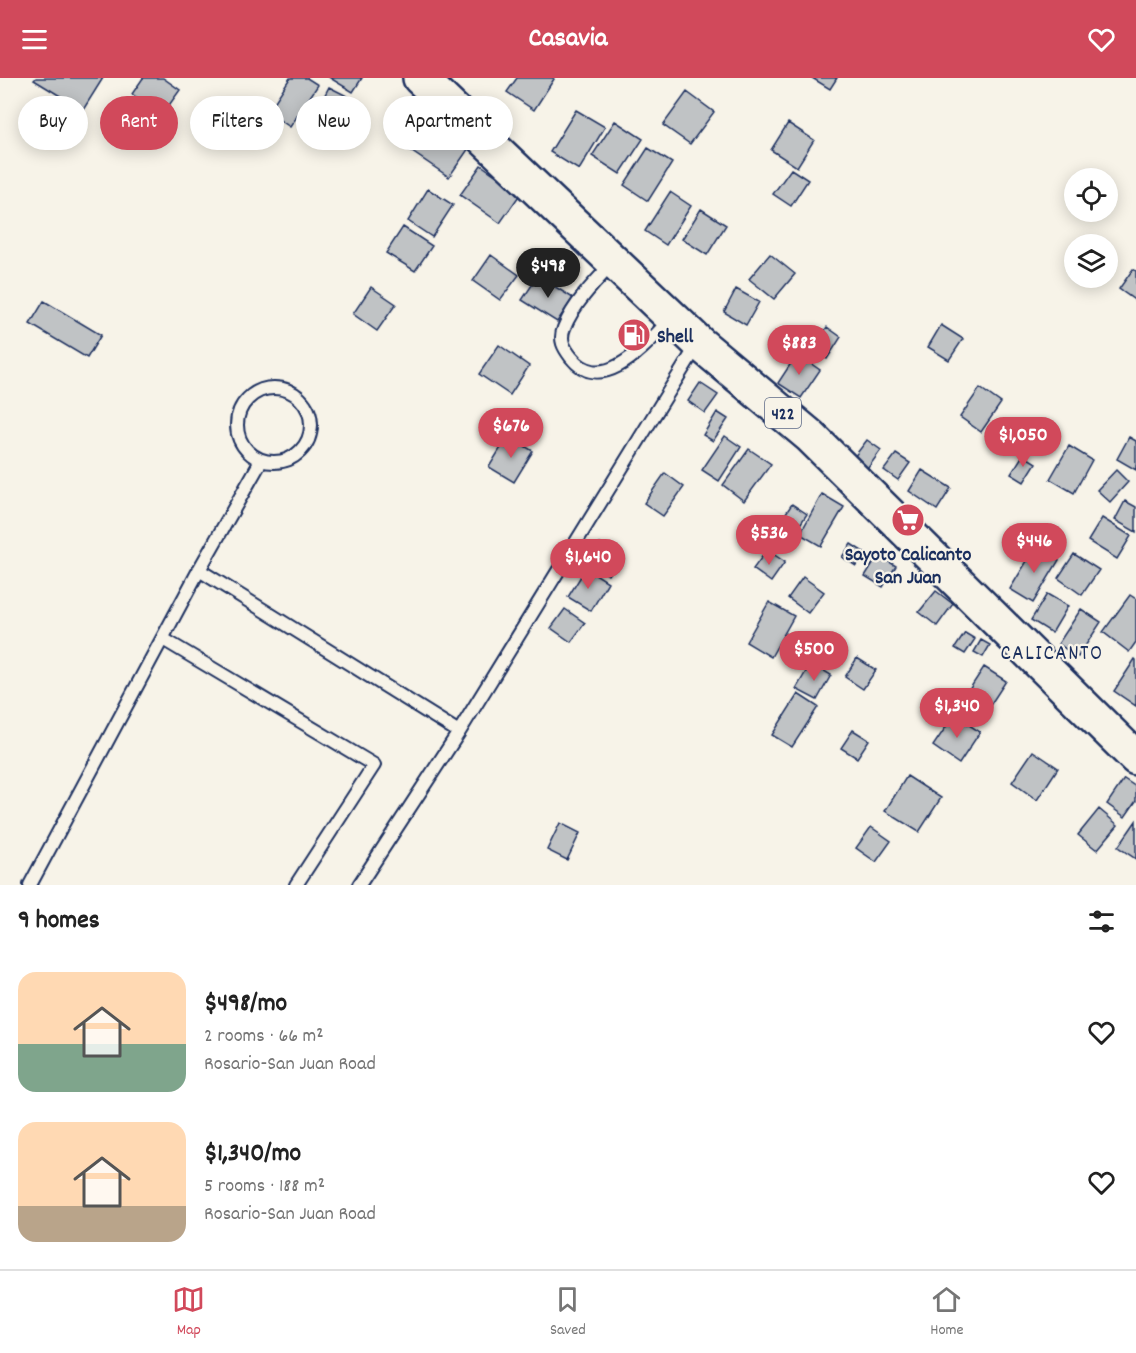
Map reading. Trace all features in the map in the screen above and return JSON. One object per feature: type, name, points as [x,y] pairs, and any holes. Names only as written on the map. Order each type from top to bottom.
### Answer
[{"type":"main road","name":"422","points":[[420,78],[699,343],[810,436],[1136,758]]},
{"type":"lane","points":[[614,261],[591,286],[562,330],[562,346],[576,363],[590,372],[606,372],[625,362],[673,318]]},
{"type":"lane","points":[[359,885],[459,732],[699,343]]},
{"type":"lane","points":[[286,388],[309,408],[310,437],[291,459],[261,461],[238,441],[237,412],[257,390],[286,388]]},
{"type":"lane","points":[[30,885],[199,570],[261,461]]},
{"type":"lane","points":[[199,570],[459,732]]},
{"type":"lane","points":[[163,639],[374,765],[296,885]]},
{"type":"building","points":[[36,78],[103,78],[88,102],[88,96],[60,96],[34,80]]},
{"type":"building","points":[[143,78],[163,78],[180,90],[176,96],[135,96],[132,94]]},
{"type":"building","points":[[290,78],[307,78],[318,85],[311,96],[296,96],[296,118],[290,127],[284,123],[284,96],[278,96]]},
{"type":"building","points":[[330,78],[362,78],[353,92]]},
{"type":"building","points":[[517,78],[554,79],[534,110],[507,92]]},
{"type":"building","points":[[812,78],[837,78],[830,89]]},
{"type":"building","points":[[329,87],[347,96],[324,96]]},
{"type":"building","points":[[687,92],[714,112],[690,144],[663,125]]},
{"type":"building","points":[[576,110],[605,127],[579,170],[550,152]]},
{"type":"building","points":[[615,121],[643,139],[620,174],[592,156]]},
{"type":"building","points":[[788,123],[814,140],[797,167],[771,150]]},
{"type":"building","points":[[648,148],[672,163],[648,201],[624,185]]},
{"type":"building","points":[[409,150],[468,150],[449,177]]},
{"type":"building","points":[[481,165],[521,193],[500,223],[460,195]]},
{"type":"building","points":[[791,169],[808,180],[791,206],[773,194]]},
{"type":"building","points":[[428,189],[453,205],[432,237],[408,221]]},
{"type":"building","points":[[670,192],[691,206],[666,245],[645,231]]},
{"type":"building","points":[[701,209],[726,225],[707,255],[682,239]]},
{"type":"building","points":[[403,227],[432,246],[415,271],[386,253]]},
{"type":"building","points":[[770,254],[795,274],[774,299],[749,279]]},
{"type":"building","points":[[491,255],[519,275],[500,300],[473,281]]},
{"type":"building","points":[[1133,269],[1136,271],[1136,301],[1119,289]]},
{"type":"building","points":[[538,276],[573,298],[557,322],[522,300]]},
{"type":"building","points":[[371,287],[396,304],[377,331],[353,314]]},
{"type":"building","points":[[736,289],[759,302],[746,325],[724,312]]},
{"type":"building","points":[[44,301],[101,335],[87,358],[30,324]]},
{"type":"building","points":[[941,325],[963,339],[949,360],[928,347]]},
{"type":"building","points":[[827,327],[841,337],[827,359],[812,349]]},
{"type":"building","points":[[499,345],[529,366],[510,395],[479,374]]},
{"type":"building","points":[[797,354],[820,370],[801,398],[778,383]]},
{"type":"building","points":[[700,383],[718,395],[705,413],[688,401]]},
{"type":"building","points":[[980,388],[1001,403],[981,432],[960,417]]},
{"type":"building","points":[[717,412],[728,419],[713,441],[703,435]]},
{"type":"building","points":[[508,436],[533,451],[514,482],[489,467]]},
{"type":"building","points":[[725,436],[741,447],[719,481],[702,470]]},
{"type":"building","points":[[1129,437],[1136,441],[1136,470],[1117,459]]},
{"type":"building","points":[[867,440],[881,450],[868,468],[854,457]]},
{"type":"building","points":[[1069,446],[1092,460],[1074,493],[1050,479]]},
{"type":"building","points":[[749,449],[771,464],[744,501],[723,485]]},
{"type":"building","points":[[896,454],[910,463],[898,480],[884,470]]},
{"type":"building","points":[[1023,455],[1036,463],[1024,482],[1011,474]]},
{"type":"building","points":[[922,470],[951,488],[937,510],[909,491]]},
{"type":"building","points":[[1116,470],[1128,482],[1110,502],[1097,490]]},
{"type":"building","points":[[665,473],[684,487],[663,516],[644,503]]},
{"type":"building","points":[[822,494],[844,507],[821,546],[800,534]]},
{"type":"building","points":[[1125,501],[1136,507],[1136,532],[1115,520]]},
{"type":"building","points":[[792,504],[807,514],[793,535],[777,526]]},
{"type":"building","points":[[1102,518],[1131,536],[1117,559],[1088,541]]},
{"type":"building","points":[[600,544],[620,557],[608,575],[588,562]]},
{"type":"building","points":[[851,544],[865,553],[856,566],[842,557]]},
{"type":"building","points":[[1036,546],[1059,560],[1033,603],[1010,589]]},
{"type":"building","points":[[767,550],[785,562],[771,582],[753,569]]},
{"type":"building","points":[[1074,554],[1099,570],[1082,595],[1058,578]]},
{"type":"building","points":[[878,555],[896,566],[883,587],[865,576]]},
{"type":"building","points":[[586,568],[608,582],[591,611],[568,597]]},
{"type":"building","points":[[803,577],[824,592],[808,613],[788,598]]},
{"type":"building","points":[[936,591],[953,604],[937,626],[919,612]]},
{"type":"building","points":[[1047,594],[1068,606],[1052,633],[1031,620]]},
{"type":"building","points":[[1130,595],[1136,599],[1136,642],[1129,652],[1103,632]]},
{"type":"building","points":[[769,602],[794,616],[771,657],[746,642]]},
{"type":"building","points":[[565,609],[585,623],[571,642],[551,628]]},
{"type":"building","points":[[1081,609],[1101,622],[1078,657],[1058,644]]},
{"type":"building","points":[[965,633],[975,639],[965,654],[955,648]]},
{"type":"building","points":[[981,640],[990,645],[983,657],[974,652]]},
{"type":"building","points":[[857,658],[876,670],[863,689],[845,677]]},
{"type":"building","points":[[1136,660],[1136,706],[1114,691]]},
{"type":"building","points":[[811,663],[831,675],[817,700],[796,689]]},
{"type":"building","points":[[984,667],[1006,681],[989,707],[967,693]]},
{"type":"building","points":[[798,694],[818,707],[792,747],[772,735]]},
{"type":"building","points":[[954,715],[980,732],[959,764],[933,746]]},
{"type":"building","points":[[853,730],[869,740],[857,758],[841,748]]},
{"type":"building","points":[[1033,751],[1058,768],[1037,800],[1012,782]]},
{"type":"building","points":[[907,776],[941,798],[919,832],[885,811]]},
{"type":"building","points":[[1124,779],[1136,787],[1136,801],[1125,817],[1107,804]]},
{"type":"building","points":[[1099,809],[1118,825],[1097,850],[1078,835]]},
{"type":"building","points":[[1136,821],[1136,859],[1118,847]]},
{"type":"building","points":[[560,823],[580,833],[567,860],[547,850]]},
{"type":"building","points":[[871,827],[891,841],[876,862],[856,848]]},
{"type":"place","name":"Shell","points":[[634,335]]},
{"type":"place","name":"Sayoto Calicanto San Juan","points":[[908,520]]},
{"type":"district","name":"CALICANTO","points":[[1052,652]]}]
